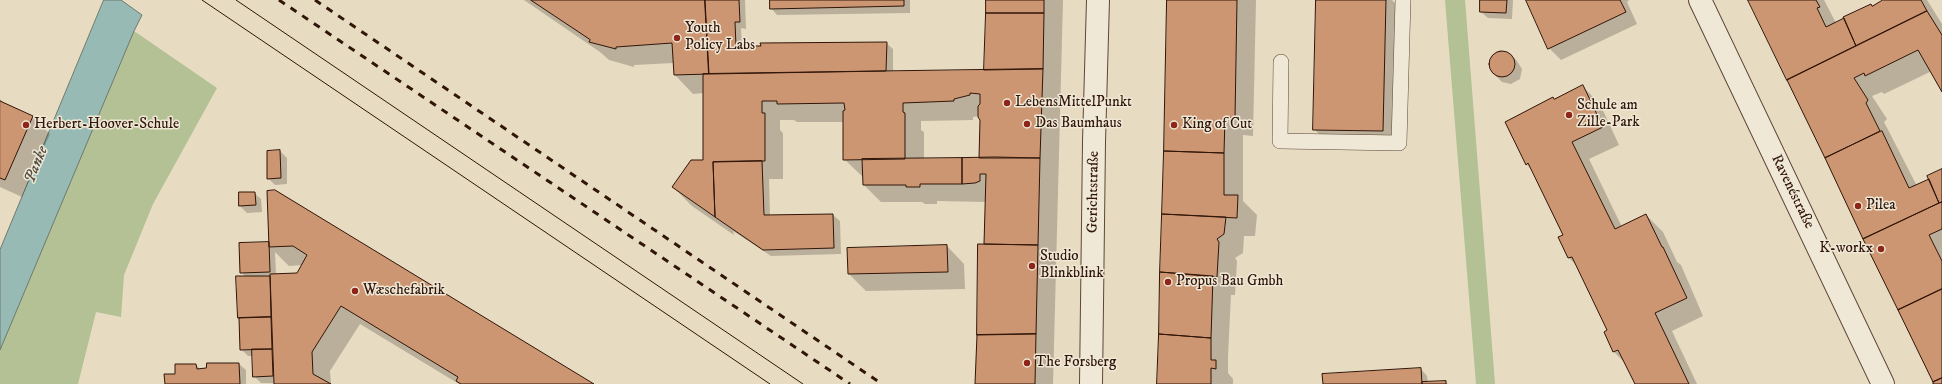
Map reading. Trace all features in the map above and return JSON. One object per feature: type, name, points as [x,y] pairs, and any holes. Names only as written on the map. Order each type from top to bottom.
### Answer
[{"type":"street","name":"Gerichtstraße","points":[[1091,384],[1094,142],[1098,0]]},
{"type":"street","name":"Ravenéstraße","points":[[1700,0],[1883,384]]},
{"type":"lane","points":[[1281,62],[1280,141],[1398,144],[1402,0]]},
{"type":"green space","points":[[104,0],[134,31],[217,88],[153,204],[124,275],[121,317],[96,312],[78,384],[0,384],[0,250]]},
{"type":"green space","points":[[1445,0],[1465,0],[1495,384],[1476,384]]},
{"type":"water","name":"Panke","points":[[104,0],[121,0],[142,15],[0,350],[0,250]]},
{"type":"building","points":[[531,0],[705,0],[709,74],[674,75],[672,43],[616,47],[616,49],[589,42],[590,40]]},
{"type":"building","points":[[705,0],[739,0],[740,22],[735,22],[736,46],[761,46],[760,43],[887,42],[886,71],[709,74]]},
{"type":"building","points":[[770,0],[904,0],[904,6],[770,9]]},
{"type":"building","points":[[986,0],[1044,0],[1044,13],[986,13]]},
{"type":"building","points":[[1167,0],[1237,0],[1235,118],[1225,117],[1224,153],[1164,151]]},
{"type":"building","points":[[1316,0],[1386,0],[1383,131],[1313,130]]},
{"type":"building","points":[[1480,0],[1507,0],[1506,13],[1480,12]]},
{"type":"building","points":[[1526,0],[1620,0],[1626,12],[1548,49]]},
{"type":"building","points":[[1748,0],[1816,0],[1820,7],[1817,8],[1826,27],[1844,18],[1856,46],[1787,80]]},
{"type":"building","points":[[1883,0],[1921,0],[1927,11],[1856,46],[1843,17],[1871,4],[1872,6]]},
{"type":"building","points":[[1927,11],[1942,35],[1942,92],[1918,50],[1865,76],[1864,73],[1854,78],[1868,100],[1866,103],[1880,131],[1825,158],[1787,80]]},
{"type":"building","points":[[986,13],[1044,13],[1043,69],[984,70]]},
{"type":"building","points":[[1502,51],[1511,55],[1515,64],[1511,73],[1502,77],[1493,73],[1489,64],[1493,55]]},
{"type":"building","points":[[1043,69],[1040,158],[979,158],[980,120],[978,117],[978,106],[980,104],[980,94],[970,93],[970,95],[954,99],[954,101],[903,103],[903,112],[905,113],[905,159],[843,160],[844,103],[777,104],[777,101],[762,101],[762,113],[765,113],[765,161],[713,162],[715,217],[672,187],[691,160],[703,160],[703,74]]},
{"type":"building","points":[[1583,85],[1603,127],[1572,142],[1615,229],[1646,214],[1663,247],[1687,298],[1655,313],[1689,384],[1635,384],[1618,350],[1613,352],[1604,332],[1607,330],[1572,257],[1568,258],[1558,237],[1563,235],[1528,163],[1526,165],[1505,122],[1553,97],[1554,99]]},
{"type":"building","points":[[0,101],[33,116],[5,180],[0,178]]},
{"type":"building","points":[[1882,131],[1909,188],[1929,179],[1939,203],[1863,239],[1825,158]]},
{"type":"building","points":[[280,150],[281,178],[267,179],[267,151]]},
{"type":"building","points":[[1164,151],[1224,153],[1224,195],[1238,195],[1237,218],[1162,214]]},
{"type":"building","points":[[962,158],[1040,158],[1038,245],[984,244],[986,174],[980,174],[980,181],[962,184]]},
{"type":"building","points":[[962,158],[962,184],[920,184],[920,187],[906,187],[906,185],[863,185],[862,159]]},
{"type":"building","points":[[762,161],[764,215],[833,214],[834,248],[763,250],[715,217],[713,162]]},
{"type":"building","points":[[1942,169],[1942,202],[1939,203],[1927,176]]},
{"type":"building","name":"Wæschefabrik","points":[[275,190],[594,384],[461,384],[456,381],[458,377],[341,306],[312,352],[313,374],[331,384],[274,384],[270,274],[297,273],[307,255],[293,246],[269,247],[267,191]]},
{"type":"building","points":[[239,192],[255,192],[256,205],[239,206]]},
{"type":"building","points":[[1942,202],[1942,229],[1929,235],[1942,261],[1942,289],[1898,310],[1863,239]]},
{"type":"building","points":[[1162,214],[1226,217],[1224,234],[1217,239],[1219,242],[1217,277],[1160,272]]},
{"type":"building","points":[[269,242],[270,272],[240,273],[239,243]]},
{"type":"building","points":[[978,244],[1038,245],[1036,334],[977,335]]},
{"type":"building","points":[[947,245],[948,272],[848,274],[847,248]]},
{"type":"building","points":[[1160,272],[1213,276],[1211,338],[1159,334]]},
{"type":"building","points":[[236,276],[270,276],[271,317],[238,318]]},
{"type":"building","points":[[1942,289],[1942,378],[1933,382],[1898,310]]},
{"type":"building","points":[[271,317],[272,349],[240,350],[239,318]]},
{"type":"building","points":[[1036,334],[1035,384],[975,384],[977,335]]},
{"type":"building","points":[[1159,334],[1211,338],[1211,360],[1216,360],[1216,369],[1211,368],[1211,384],[1157,384]]},
{"type":"building","points":[[252,349],[272,349],[273,376],[253,377]]},
{"type":"building","points":[[207,363],[239,363],[240,384],[165,384],[164,374],[175,374],[175,364],[196,364],[197,369],[206,368]]},
{"type":"building","points":[[1421,368],[1422,384],[1323,384],[1322,374]]},
{"type":"building","points":[[1942,378],[1942,384],[1933,384],[1933,382]]},
{"type":"building","points":[[1446,381],[1446,384],[1422,384],[1422,382]]},
{"type":"tram line","points":[[202,0],[770,384]]},
{"type":"tram line","points":[[236,0],[803,384]]},
{"type":"railway","points":[[279,0],[850,384]]},
{"type":"railway","points":[[315,0],[882,384]]},
{"type":"place","name":"Youth Policy Labs","points":[[677,38]]},
{"type":"place","name":"LebensMittelPunkt","points":[[1007,103]]},
{"type":"place","name":"Schule am Zille-Park","points":[[1569,115]]},
{"type":"place","name":"Das Baumhaus","points":[[1027,124]]},
{"type":"place","name":"Herbert-Hoover-Schule","points":[[26,125]]},
{"type":"place","name":"King of Cut","points":[[1174,125]]},
{"type":"place","name":"Pilea","points":[[1858,206]]},
{"type":"place","name":"K-workx","points":[[1881,249]]},
{"type":"place","name":"Studio Blinkblink","points":[[1032,266]]},
{"type":"place","name":"Propus Bau Gmbh","points":[[1168,282]]},
{"type":"place","name":"Wæschefabrik","points":[[355,291]]},
{"type":"place","name":"The Forsberg","points":[[1027,363]]}]
